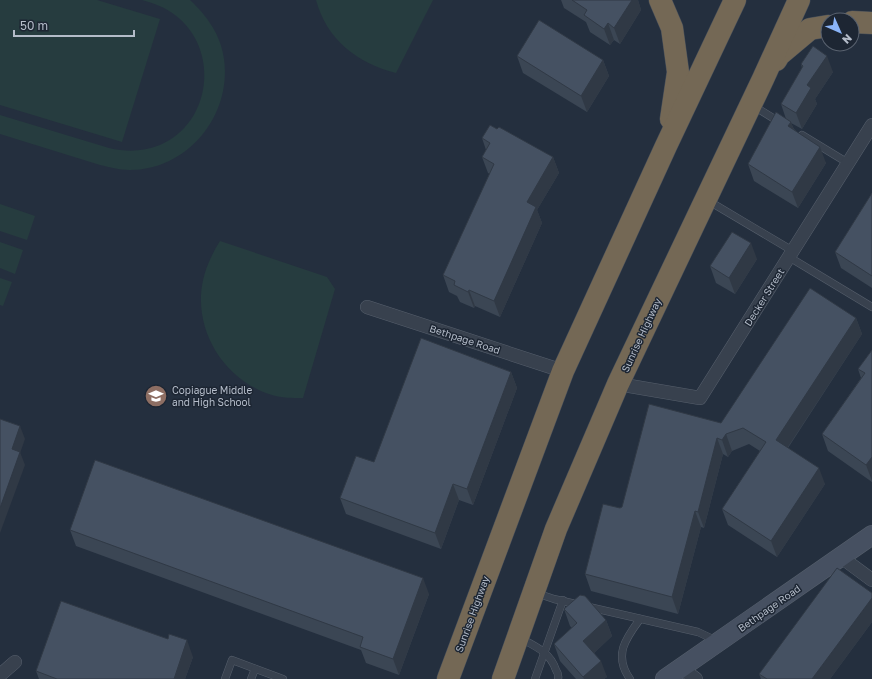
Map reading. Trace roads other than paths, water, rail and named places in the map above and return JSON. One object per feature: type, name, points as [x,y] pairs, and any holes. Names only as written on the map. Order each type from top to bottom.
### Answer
[{"type":"highway","points":[[660,0],[672,28],[678,72],[666,146]]},
{"type":"highway","name":"Sunrise Highway","points":[[448,679],[563,372],[666,146],[735,0]]},
{"type":"highway","name":"Sunrise Highway","points":[[503,679],[556,529],[618,384],[799,0]]},
{"type":"highway","points":[[860,22],[872,23]]},
{"type":"highway","points":[[763,79],[779,56],[810,29],[820,27]]},
{"type":"street","name":"Decker Street","points":[[618,384],[700,398],[872,125]]},
{"type":"street","name":"Bethpage Road","points":[[367,307],[563,372]]},
{"type":"street","name":"Bethpage Road","points":[[665,679],[689,674],[719,642],[872,535]]},
{"type":"street","points":[[841,557],[872,580]]},
{"type":"street","points":[[0,675],[15,662]]},
{"type":"lane","points":[[751,104],[848,163]]},
{"type":"lane","points":[[705,199],[872,307]]},
{"type":"lane","points":[[534,592],[698,632],[719,642]]},
{"type":"lane","points":[[535,679],[563,600]]},
{"type":"lane","points":[[627,678],[622,663],[621,651],[627,637],[640,619]]},
{"type":"lane","points":[[518,637],[547,654],[554,664],[559,676],[558,679]]},
{"type":"lane","points":[[225,679],[232,660],[283,679]]},
{"type":"lane","points":[[251,679],[255,668]]},
{"type":"place","name":"Copiague Middle and High School","points":[[156,396]]}]
